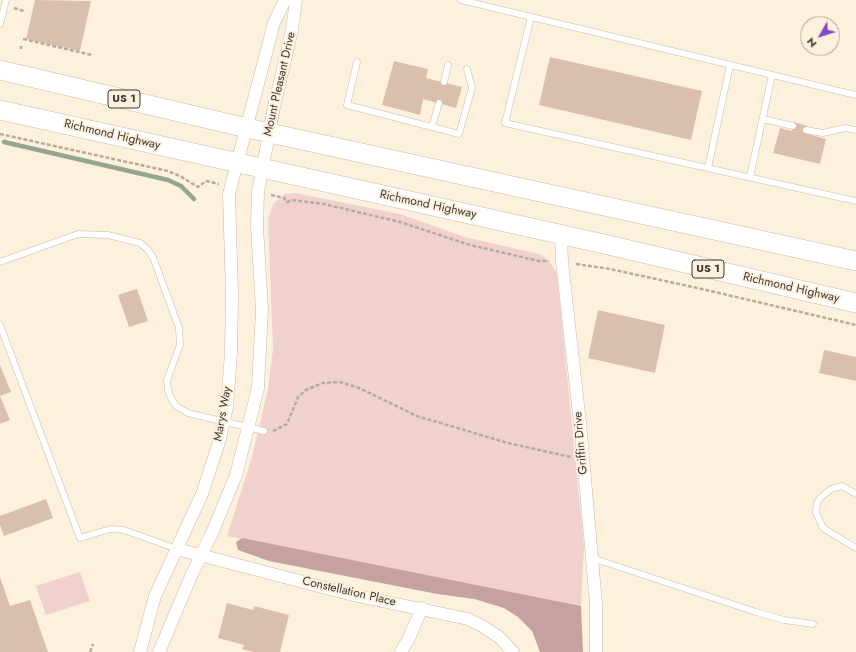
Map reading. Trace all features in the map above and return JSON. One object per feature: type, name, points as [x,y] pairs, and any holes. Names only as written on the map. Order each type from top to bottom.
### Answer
[{"type":"main road","name":"US 1","points":[[0,70],[269,133],[856,261]]},
{"type":"main road","name":"Richmond Highway","points":[[0,110],[561,235],[856,303]]},
{"type":"street","name":"Mount Pleasant Drive","points":[[236,163],[247,128],[274,23],[285,0]]},
{"type":"street","name":"Mount Pleasant Drive","points":[[261,168],[292,30],[296,0]]},
{"type":"street","name":"Marys Way","points":[[140,652],[155,596],[202,494],[227,407],[231,352],[232,294],[228,209],[230,186],[236,163]]},
{"type":"street","points":[[159,652],[213,531],[236,475],[258,388],[262,309],[257,227],[258,192],[261,168]]},
{"type":"street","name":"Griffin Drive","points":[[561,235],[562,262],[583,460],[596,604],[596,652]]},
{"type":"street","name":"Constellation Place","points":[[176,549],[353,595],[468,618],[499,637],[513,652]]},
{"type":"street","points":[[401,652],[422,608]]},
{"type":"lane","points":[[0,24],[6,0]]},
{"type":"lane","points":[[461,0],[856,95]]},
{"type":"lane","points":[[531,17],[505,123],[856,201]]},
{"type":"lane","points":[[357,62],[347,105],[459,134],[472,88],[468,69]]},
{"type":"lane","points":[[444,82],[448,65]]},
{"type":"lane","points":[[708,168],[730,65]]},
{"type":"lane","points":[[750,177],[772,75]]},
{"type":"lane","points":[[432,127],[439,103]]},
{"type":"lane","points":[[763,119],[793,126]]},
{"type":"lane","points":[[806,130],[823,133],[845,128],[856,130]]},
{"type":"lane","points":[[0,262],[78,234],[108,235],[140,243],[153,257],[179,328],[180,345],[167,380],[168,390],[176,406],[188,413],[264,431]]},
{"type":"lane","points":[[0,325],[80,538],[110,529],[124,530],[176,549]]},
{"type":"lane","points":[[856,494],[842,486],[831,489],[820,498],[817,503],[816,513],[823,528],[856,548]]},
{"type":"lane","points":[[592,558],[756,612],[784,620],[814,624]]},
{"type":"path","points":[[23,39],[92,55]]},
{"type":"path","points":[[0,134],[168,171],[180,176],[198,187],[206,181]]},
{"type":"path","points":[[284,198],[287,202],[292,200],[324,204],[400,222],[476,246],[539,261],[562,262],[610,269],[677,283],[856,326]]},
{"type":"path","points":[[264,431],[278,430],[287,424],[298,397],[306,390],[323,383],[340,382],[359,388],[417,416],[508,443],[583,460]]},
{"type":"path","points":[[90,652],[93,644]]},
{"type":"shaded area","points":[[295,193],[400,214],[465,237],[539,254],[547,259],[553,267],[557,274],[584,547],[581,606],[227,536],[252,457],[268,389],[273,350],[268,219],[273,204],[285,194]]},
{"type":"shaded area","points":[[242,538],[581,606],[583,652],[540,652],[532,631],[518,617],[504,608],[474,599],[437,594],[269,561],[238,550],[236,542]]},
{"type":"shaded area","points":[[80,572],[90,601],[46,615],[36,586]]},
{"type":"building","points":[[35,0],[91,1],[80,51],[26,39]]},
{"type":"building","points":[[550,57],[702,91],[691,140],[539,105]]},
{"type":"building","points":[[394,61],[428,69],[426,78],[462,87],[456,108],[423,99],[420,115],[382,105]]},
{"type":"building","points":[[794,122],[807,126],[805,133],[826,139],[820,164],[773,153],[780,128],[792,131]]},
{"type":"building","points":[[137,289],[148,321],[129,327],[118,295]]},
{"type":"building","points":[[598,310],[665,325],[655,373],[588,358]]},
{"type":"building","points":[[824,350],[856,357],[856,381],[819,373]]},
{"type":"building","points":[[0,365],[11,392],[0,396]]},
{"type":"building","points":[[0,396],[10,420],[0,424]]},
{"type":"building","points":[[46,499],[53,518],[4,536],[0,525],[0,516]]},
{"type":"building","points":[[0,577],[10,606],[30,600],[48,652],[0,652]]},
{"type":"building","points":[[227,603],[253,610],[254,606],[289,615],[280,652],[254,652],[242,649],[244,645],[218,638]]},
{"type":"waterway","points":[[4,142],[168,180],[181,186],[194,199]]}]
